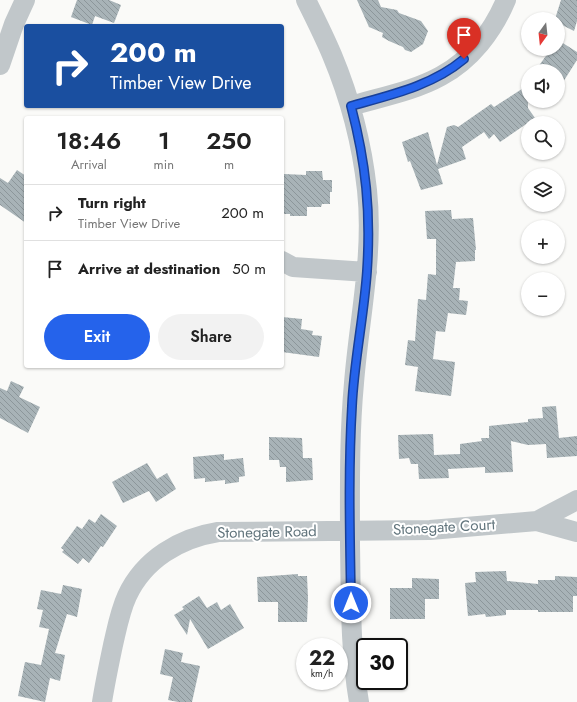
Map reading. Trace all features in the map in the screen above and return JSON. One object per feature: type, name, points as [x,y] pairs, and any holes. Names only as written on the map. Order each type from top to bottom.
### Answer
[{"type":"street","points":[[0,65],[14,24],[25,0]]},
{"type":"street","points":[[306,0],[332,54],[351,106],[363,159],[367,191],[369,238],[367,272],[352,406],[350,475],[351,618],[354,668],[359,702]]},
{"type":"street","points":[[351,106],[411,88],[442,75],[462,61],[482,41],[492,28],[506,0]]},
{"type":"street","points":[[286,267],[367,272]]},
{"type":"street","name":"Stonegate Court","points":[[537,521],[577,500]]},
{"type":"street","name":"Stonegate Court","points":[[350,531],[430,530],[537,521],[577,532]]},
{"type":"street","name":"Stonegate Road","points":[[102,702],[118,621],[124,603],[132,585],[144,570],[165,552],[190,539],[218,532],[350,531]]},
{"type":"building","points":[[77,0],[109,0],[121,5],[114,23],[95,16],[92,24],[89,24],[71,17]]},
{"type":"building","points":[[357,0],[378,0],[381,7],[397,10],[399,13],[421,21],[428,31],[423,44],[411,52],[382,37],[383,33],[369,27]]},
{"type":"building","points":[[561,0],[577,0],[577,21],[574,31],[565,26],[565,12],[557,12]]},
{"type":"building","points":[[565,44],[577,52],[577,60],[565,79],[565,64],[540,64],[546,56],[565,56]]},
{"type":"building","points":[[521,90],[521,108],[528,108],[534,116],[521,116],[521,128],[500,142],[494,134],[489,139],[484,132],[462,147],[466,159],[438,169],[443,184],[421,190],[410,161],[408,162],[402,142],[428,132],[437,165],[447,127],[454,125],[458,127],[491,104],[494,107]]},
{"type":"building","points":[[17,170],[24,175],[24,222],[0,205],[0,178],[8,183]]},
{"type":"building","points":[[306,171],[322,171],[323,180],[332,180],[330,204],[322,204],[321,207],[307,207],[307,216],[290,216],[290,214],[284,214],[284,174],[306,175]]},
{"type":"building","points":[[451,210],[452,219],[473,218],[476,250],[475,261],[456,262],[453,288],[460,288],[459,300],[468,301],[466,315],[448,313],[445,332],[436,331],[433,359],[455,362],[451,396],[415,391],[418,367],[405,365],[408,340],[415,341],[418,299],[426,300],[428,274],[436,275],[436,239],[427,239],[425,211]]},
{"type":"building","points":[[284,317],[302,319],[301,329],[313,331],[312,335],[322,336],[319,357],[284,352]]},
{"type":"building","points":[[11,381],[24,387],[19,397],[40,407],[28,433],[0,418],[0,388],[7,391]]},
{"type":"building","points":[[556,406],[559,438],[577,436],[577,456],[547,458],[546,444],[528,445],[511,441],[513,472],[485,473],[485,467],[448,469],[449,478],[419,479],[418,464],[411,464],[409,458],[399,459],[398,435],[433,434],[434,455],[460,454],[460,444],[482,441],[481,438],[489,438],[489,426],[528,422],[528,419],[543,418],[542,407]]},
{"type":"building","points":[[269,437],[302,438],[303,458],[312,458],[313,480],[286,482],[286,467],[280,467],[279,460],[269,460]]},
{"type":"building","points":[[224,454],[224,460],[243,458],[245,476],[239,477],[239,482],[225,484],[225,480],[205,482],[205,478],[194,479],[193,457]]},
{"type":"building","points":[[147,463],[157,479],[167,473],[176,489],[156,502],[149,491],[123,503],[112,482]]},
{"type":"building","points":[[101,514],[117,526],[103,547],[101,546],[89,563],[83,558],[78,564],[62,552],[64,550],[61,548],[77,526],[82,529],[89,519],[95,523]]},
{"type":"building","points":[[506,571],[507,581],[538,584],[538,580],[555,580],[555,576],[577,577],[577,596],[573,596],[573,612],[506,610],[506,615],[486,617],[485,614],[468,616],[465,583],[476,582],[475,572]]},
{"type":"building","points":[[298,574],[298,576],[307,576],[307,622],[278,622],[278,602],[258,602],[257,577]]},
{"type":"building","points":[[412,578],[439,579],[439,599],[425,599],[425,619],[390,619],[390,588],[412,588]]},
{"type":"building","points":[[63,585],[82,589],[77,617],[67,614],[55,653],[65,655],[60,681],[50,678],[45,702],[18,696],[25,662],[41,665],[49,629],[39,627],[43,610],[37,609],[41,590],[61,594]]},
{"type":"building","points":[[199,596],[207,608],[217,602],[221,610],[230,604],[244,628],[208,649],[190,619],[187,635],[174,615],[184,609],[182,607]]},
{"type":"building","points":[[165,649],[183,653],[181,662],[200,666],[192,702],[168,700],[173,677],[160,674]]},
{"type":"route","points":[[351,603],[350,475],[352,406],[369,246],[369,214],[363,159],[351,106],[427,82],[442,75],[464,59]]}]
